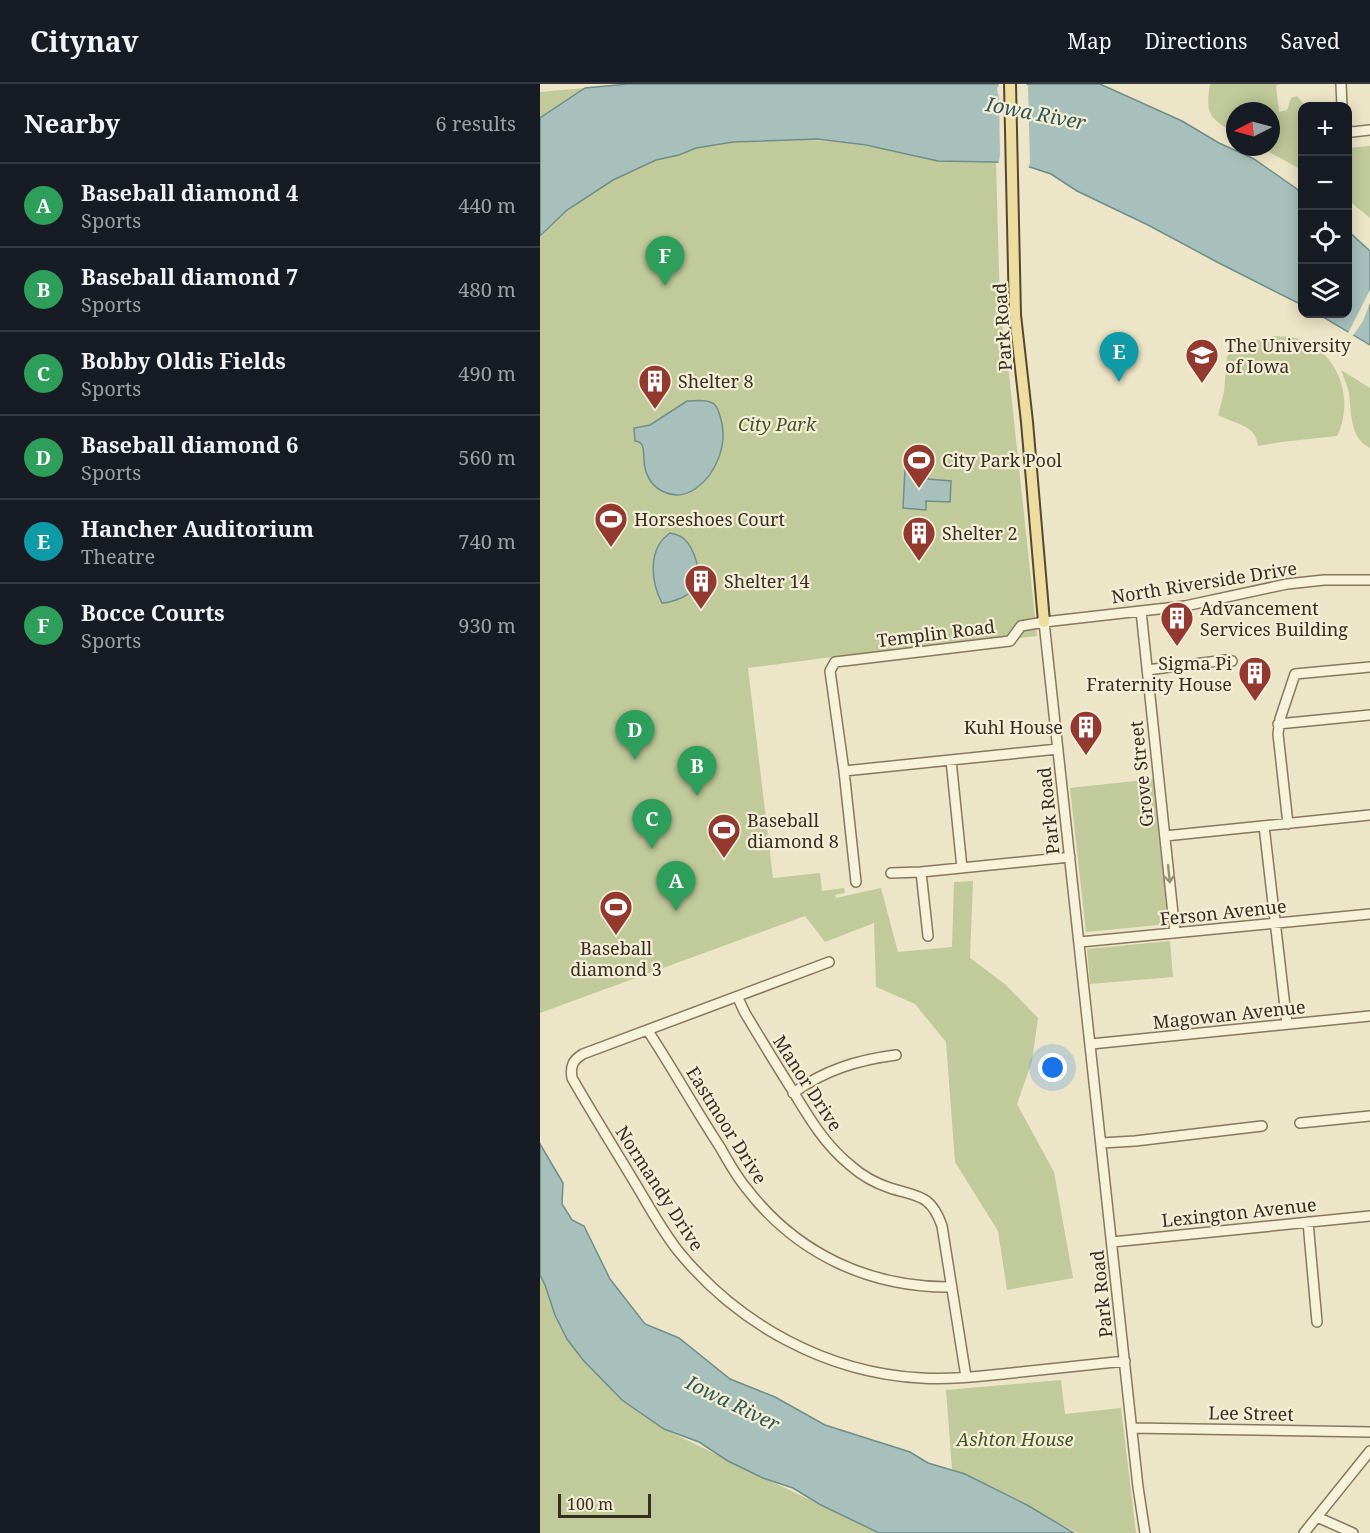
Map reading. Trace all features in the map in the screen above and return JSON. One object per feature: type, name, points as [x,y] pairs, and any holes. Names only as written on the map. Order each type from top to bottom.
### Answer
[{"type":"main road","name":"Park Road","points":[[1010,84],[1015,315],[1027,422],[1044,622]]},
{"type":"street","points":[[1341,84],[1342,102]]},
{"type":"street","points":[[1352,132],[1370,130]]},
{"type":"street","name":"North Riverside Drive","points":[[1044,622],[1185,606],[1287,584],[1324,580],[1370,580]]},
{"type":"street","name":"Grove Street","points":[[1141,611],[1175,933]]},
{"type":"street","name":"Templin Road","points":[[844,771],[830,671],[832,666],[840,661],[1010,641],[1021,627],[1044,622]]},
{"type":"street","name":"Park Road","points":[[1044,622],[1145,1533]]},
{"type":"street","points":[[1147,670],[1232,661]]},
{"type":"street","points":[[1288,824],[1278,724],[1294,674],[1370,667]]},
{"type":"street","points":[[1278,724],[1370,715]]},
{"type":"street","points":[[856,882],[844,771],[1058,749]]},
{"type":"street","points":[[951,760],[962,868]]},
{"type":"street","points":[[1165,836],[1370,816]]},
{"type":"street","points":[[1264,826],[1287,1024]]},
{"type":"street","points":[[891,873],[1070,857]]},
{"type":"street","points":[[921,872],[928,936]]},
{"type":"street","name":"Ferson Avenue","points":[[1080,942],[1370,914]]},
{"type":"street","name":"Normandy Drive","points":[[829,962],[577,1058],[571,1066],[572,1078],[655,1217],[678,1251],[708,1284],[752,1320],[816,1355],[857,1369],[900,1377],[966,1377],[1125,1361]]},
{"type":"street","name":"Manor Drive","points":[[738,998],[793,1093],[821,1136],[848,1164],[877,1183],[922,1197],[934,1207],[942,1226],[966,1377]]},
{"type":"street","name":"Magowan Avenue","points":[[1091,1044],[1370,1016]]},
{"type":"street","name":"Eastmoor Drive","points":[[648,1031],[746,1188],[783,1228],[817,1253],[854,1271],[902,1284],[952,1287]]},
{"type":"street","points":[[793,1093],[808,1082],[840,1066],[896,1055]]},
{"type":"street","points":[[1300,1123],[1370,1116]]},
{"type":"street","points":[[1101,1143],[1262,1126]]},
{"type":"street","name":"Lexington Avenue","points":[[1112,1242],[1370,1216]]},
{"type":"street","points":[[1308,1222],[1317,1322]]},
{"type":"street","name":"Lee Street","points":[[1132,1428],[1370,1432]]},
{"type":"street","points":[[1304,1533],[1370,1452]]},
{"type":"street","points":[[1317,1517],[1353,1533]]},
{"type":"green space","points":[[1210,84],[1279,84],[1276,86],[1278,102],[1226,102],[1226,128],[1211,115],[1208,103]]},
{"type":"green space","points":[[585,88],[540,120],[540,92]]},
{"type":"green space","points":[[1297,96],[1302,102],[1298,102],[1298,168],[1276,156],[1280,156],[1280,112],[1287,110],[1291,98]]},
{"type":"green space","name":"City Park","points":[[813,140],[996,162],[1000,311],[1007,355],[1037,636],[748,668],[773,878],[820,873],[822,891],[844,888],[845,893],[835,895],[836,898],[881,888],[898,952],[952,947],[954,882],[973,881],[970,958],[1006,985],[1038,1018],[1032,1061],[1017,1104],[1054,1172],[1073,1278],[1007,1290],[998,1231],[955,1162],[946,1042],[915,1004],[876,987],[874,923],[825,942],[805,916],[540,1013],[540,238],[567,210],[613,180],[656,160],[679,155],[696,148],[733,142]]},
{"type":"green space","points":[[1370,146],[1370,218],[1352,203],[1352,148]]},
{"type":"green space","points":[[1275,336],[1296,338],[1313,345],[1333,366],[1340,379],[1344,407],[1337,436],[1258,446],[1249,429],[1218,415],[1224,392],[1227,356],[1245,343]]},
{"type":"green space","points":[[1341,370],[1370,388],[1370,448],[1363,444],[1355,431],[1349,393]]},
{"type":"green space","points":[[1153,779],[1168,924],[1086,932],[1070,788]]},
{"type":"green space","points":[[1170,941],[1173,977],[1090,984],[1087,949]]},
{"type":"green space","points":[[540,1275],[664,1429],[878,1533],[540,1533]]},
{"type":"green space","name":"Ashton House","points":[[1061,1380],[1065,1414],[1121,1408],[1136,1533],[1078,1533],[952,1469],[946,1390]]},
{"type":"water","name":"Iowa River","points":[[628,84],[1100,84],[1182,121],[1226,146],[1226,156],[1247,156],[1254,159],[1297,189],[1298,303],[1077,191],[1051,174],[1030,167],[996,162],[938,161],[866,145],[817,139],[733,142],[696,148],[679,155],[656,160],[613,180],[567,210],[540,236],[540,118],[585,88]]},
{"type":"water","points":[[1352,235],[1370,251],[1370,345],[1325,318],[1352,318]]},
{"type":"water","points":[[687,401],[704,401],[716,406],[722,426],[722,447],[715,466],[703,483],[687,493],[671,494],[657,488],[648,476],[644,465],[643,447],[640,442],[635,441],[634,428],[650,425]]},
{"type":"water","points":[[905,469],[928,471],[928,479],[951,481],[950,502],[926,501],[926,510],[903,508]]},
{"type":"water","points":[[670,533],[683,538],[691,548],[698,568],[698,582],[689,594],[674,601],[662,603],[655,585],[654,557],[663,540]]},
{"type":"water","name":"Iowa River","points":[[540,1144],[563,1183],[562,1204],[572,1220],[584,1226],[610,1279],[645,1324],[679,1338],[730,1379],[775,1397],[825,1425],[910,1452],[928,1463],[965,1474],[1027,1505],[1074,1533],[879,1533],[819,1504],[793,1488],[763,1478],[728,1461],[699,1442],[664,1429],[622,1400],[583,1360],[567,1339],[540,1275]]},
{"type":"pier","points":[[999,84],[1026,84],[1028,86],[1030,163],[1028,169],[998,165],[1000,155],[997,89]]},
{"type":"pier","points":[[1370,290],[1370,303],[1363,321],[1352,337],[1347,335]]},
{"type":"place","name":"Bocce Courts","points":[[665,286]]},
{"type":"place","name":"Hancher Auditorium","points":[[1119,382]]},
{"type":"place","name":"The University of Iowa","points":[[1202,384]]},
{"type":"place","name":"Shelter 8","points":[[655,410]]},
{"type":"place","name":"City Park Pool","points":[[919,489]]},
{"type":"place","name":"Horseshoes Court","points":[[611,548]]},
{"type":"place","name":"Shelter 2","points":[[919,562]]},
{"type":"place","name":"Shelter 14","points":[[701,610]]},
{"type":"place","name":"Advancement Services Building","points":[[1177,647]]},
{"type":"place","name":"Sigma Pi Fraternity House","points":[[1255,702]]},
{"type":"place","name":"Kuhl House","points":[[1086,756]]},
{"type":"place","name":"Baseball diamond 6","points":[[635,760]]},
{"type":"place","name":"Baseball diamond 7","points":[[697,796]]},
{"type":"place","name":"Bobby Oldis Fields","points":[[652,849]]},
{"type":"place","name":"Baseball diamond 8","points":[[724,859]]},
{"type":"place","name":"Baseball diamond 4","points":[[676,911]]},
{"type":"place","name":"Baseball diamond 3","points":[[616,936]]}]
